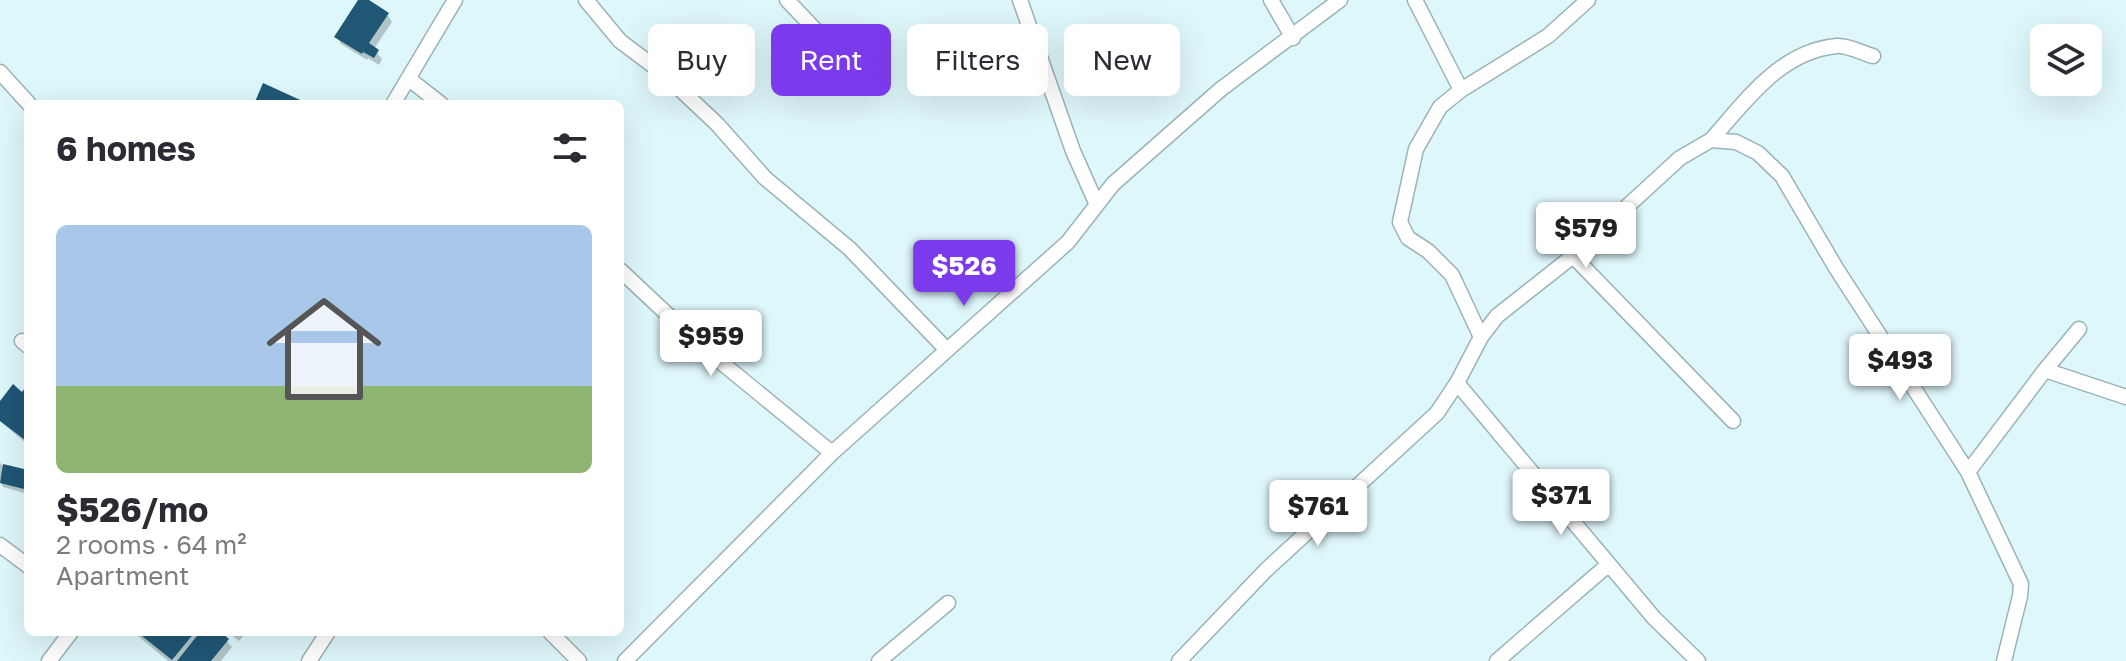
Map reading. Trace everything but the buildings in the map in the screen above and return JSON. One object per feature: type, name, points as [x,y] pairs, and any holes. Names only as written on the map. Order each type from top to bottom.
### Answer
[{"type":"street","points":[[396,100],[455,0]]},
{"type":"street","points":[[586,0],[620,41],[664,74],[717,124],[765,178],[850,249],[947,350]]},
{"type":"street","points":[[787,0],[810,24]]},
{"type":"street","points":[[1020,0],[1073,151],[1097,205]]},
{"type":"street","points":[[1271,0],[1293,38]]},
{"type":"street","points":[[625,661],[832,453],[1068,242],[1113,184],[1221,89],[1340,0]]},
{"type":"street","points":[[1415,0],[1461,90]]},
{"type":"street","points":[[1481,337],[1452,275],[1428,251],[1408,238],[1400,222],[1416,149],[1440,107],[1461,90],[1548,36],[1588,0]]},
{"type":"street","points":[[1179,661],[1266,570],[1437,413],[1481,337],[1497,316],[1573,256],[1680,158],[1711,140],[1768,77],[1798,56],[1839,45],[1873,56]]},
{"type":"street","points":[[0,72],[25,100]]},
{"type":"street","points":[[409,79],[436,100]]},
{"type":"street","points":[[1711,140],[1736,142],[1758,153],[1782,176],[1836,268],[1968,472],[2021,584],[2004,661]]},
{"type":"street","points":[[1573,256],[1733,421]]},
{"type":"street","points":[[624,274],[700,345],[832,453]]},
{"type":"street","points":[[1968,472],[2079,329]]},
{"type":"street","points":[[2045,370],[2126,397]]},
{"type":"street","points":[[1457,383],[1654,618],[1698,661]]},
{"type":"street","points":[[0,545],[24,563]]},
{"type":"street","points":[[1497,661],[1609,564]]},
{"type":"street","points":[[879,661],[948,603]]},
{"type":"street","points":[[60,657],[69,636]]},
{"type":"street","points":[[309,661],[325,636]]},
{"type":"street","points":[[554,636],[579,661]]}]
